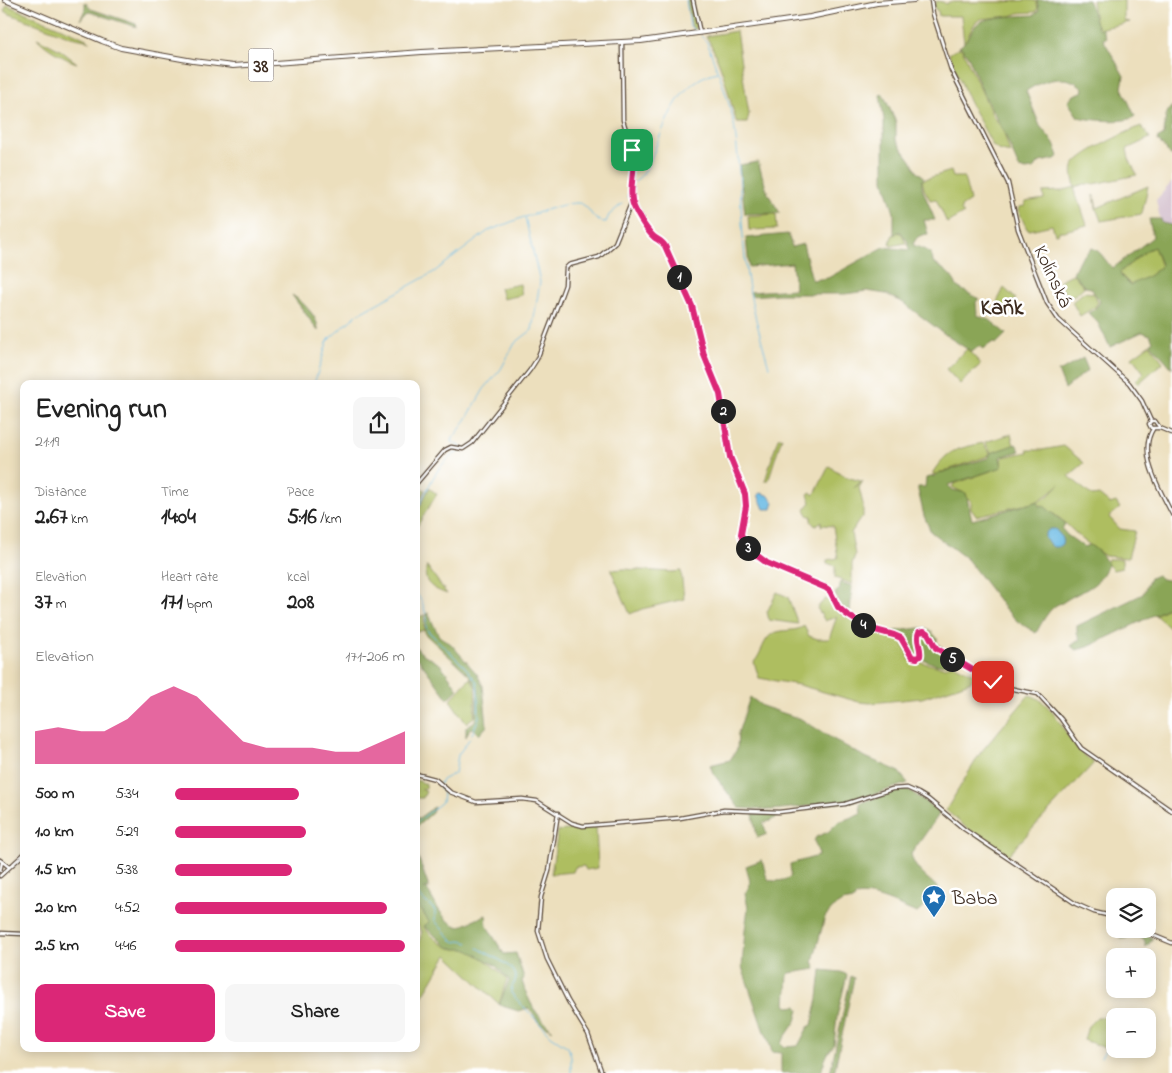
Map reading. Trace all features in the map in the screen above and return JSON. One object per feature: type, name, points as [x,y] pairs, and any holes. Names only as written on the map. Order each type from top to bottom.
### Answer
[{"type":"main road","name":"38","points":[[5,0],[121,48],[225,66],[438,51],[622,42],[716,31],[810,17],[872,4],[914,0]]},
{"type":"street","points":[[693,0],[700,33]]},
{"type":"street","name":"Kolínská","points":[[931,0],[933,14],[950,70],[1011,192],[1018,228],[1047,303],[1058,319],[1129,383],[1142,401],[1151,421]]},
{"type":"street","points":[[698,25],[703,30],[716,31]]},
{"type":"street","points":[[686,35],[696,31],[698,25]]},
{"type":"street","points":[[420,479],[445,450],[451,447],[462,448],[472,442],[534,364],[565,285],[566,268],[599,257],[615,243],[632,201],[634,157],[623,120],[622,42]]},
{"type":"street","points":[[632,201],[649,232],[665,246],[692,306],[704,355],[720,394],[730,457],[745,494],[746,506],[741,534],[746,547],[776,568],[794,573],[826,588],[830,591],[838,607],[846,614],[868,628],[901,638],[912,657],[917,658],[920,656],[921,651],[917,636],[919,632],[924,631],[928,633],[936,648],[993,682],[1009,688],[1038,694],[1061,719],[1081,748],[1172,811]]},
{"type":"street","points":[[1172,433],[1155,428],[1149,424],[1151,421],[1156,421],[1155,428],[1148,444],[1153,475],[1172,514]]},
{"type":"street","points":[[420,775],[432,777],[450,792],[474,802],[528,799],[543,803],[572,823],[583,826],[680,818],[724,810],[779,812],[845,804],[892,789],[906,788],[928,799],[964,829],[1076,904],[1106,915]]},
{"type":"street","points":[[558,813],[549,871],[539,908],[538,931],[547,959],[568,1002],[585,1028],[602,1073]]},
{"type":"street","points":[[0,876],[20,857]]},
{"type":"street","points":[[1,861],[9,867]]},
{"type":"street","points":[[0,871],[1,861]]},
{"type":"street","points":[[0,934],[20,934]]},
{"type":"street","points":[[1156,936],[1172,942]]},
{"type":"shaded area","points":[[1172,182],[1172,225],[1161,223],[1156,200]]},
{"type":"green space","points":[[687,0],[691,0],[697,24],[695,30],[692,28]]},
{"type":"green space","points":[[1037,0],[1088,0],[1097,26],[1099,29],[1102,28],[1106,38],[1103,39],[1124,76],[1122,88],[1135,116],[1116,121],[1078,117],[1068,102],[1074,95],[1082,92],[1083,88],[1070,80],[1055,79],[1033,87],[1026,91],[1040,126],[1054,143],[1059,156],[1055,159],[1040,162],[1033,169],[1026,170],[1019,168],[1003,130],[983,93],[969,58],[959,47],[980,22],[1003,17],[1034,15],[1039,11]]},
{"type":"green space","points":[[1092,0],[1124,0],[1124,21],[1130,22],[1099,29],[1095,22]]},
{"type":"green space","points":[[937,1],[946,4],[949,2],[1036,1],[1038,8],[1036,12],[980,19],[975,23],[964,43],[961,16],[939,16],[934,4]]},
{"type":"green space","points":[[85,2],[91,9],[136,24],[137,27],[90,12],[80,20],[85,10]]},
{"type":"green space","points":[[7,5],[90,41],[71,37],[7,13],[4,11]]},
{"type":"green space","points":[[736,31],[749,114],[747,123],[737,123],[736,121],[720,67],[706,36]]},
{"type":"green space","points":[[37,38],[60,50],[77,63],[56,53]]},
{"type":"green space","points":[[958,48],[962,49],[993,116],[1003,130],[1010,153],[998,150],[993,146],[969,101],[949,54]]},
{"type":"green space","points":[[883,94],[896,122],[896,140],[918,173],[924,178],[922,180],[922,188],[935,220],[924,220],[928,234],[918,237],[913,245],[930,253],[933,263],[948,273],[957,287],[979,299],[976,302],[977,315],[990,320],[1006,334],[996,344],[993,342],[983,349],[979,346],[972,352],[902,302],[886,294],[867,291],[845,294],[751,296],[750,292],[795,289],[792,263],[749,267],[746,238],[788,234],[792,247],[803,244],[812,280],[828,278],[884,247],[910,250],[908,242],[901,232],[894,235],[894,213],[884,180],[884,120],[880,95]]},
{"type":"green space","points":[[1172,106],[1172,157],[1157,139],[1164,135],[1166,115]]},
{"type":"green space","points":[[1141,126],[1150,138],[1127,149],[1129,159],[1137,175],[1075,187],[1072,170],[1076,162],[1103,144]]},
{"type":"green space","points":[[758,162],[768,194],[780,213],[745,214],[739,165]]},
{"type":"green space","points":[[951,171],[953,177],[964,177],[970,201],[961,207],[961,211],[964,213],[947,223],[936,199],[930,200],[922,180]]},
{"type":"green space","points":[[1148,186],[1142,214],[1101,221],[1096,208],[1094,195],[1097,208]]},
{"type":"green space","points":[[1075,187],[1075,196],[1080,204],[1087,225],[1059,231],[1059,233],[1055,234],[1052,225],[1027,229],[1018,210],[1019,207],[1025,206],[1025,202],[1044,199],[1043,192],[1061,191]]},
{"type":"green space","points":[[776,214],[777,229],[749,230],[748,216]]},
{"type":"green space","points":[[1149,219],[1161,219],[1162,223],[1172,225],[1172,368],[1152,345],[1153,341],[1150,335],[1142,332],[1110,347],[1098,323],[1088,313],[1094,310],[1100,302],[1091,288],[1085,287],[1073,273],[1079,260],[1092,248],[1113,268],[1153,237]],"holes":[[[1154,247],[1161,264],[1160,268],[1149,276],[1130,285],[1121,276],[1120,272],[1147,250]]]},
{"type":"green space","points":[[898,232],[902,234],[906,243],[891,246],[892,236]]},
{"type":"green space","points":[[1154,247],[1161,267],[1149,276],[1131,285],[1120,272],[1147,250]]},
{"type":"green space","points":[[1073,274],[1084,287],[1075,295],[1067,296],[1059,283],[1063,278]]},
{"type":"green space","points":[[520,284],[522,295],[503,299],[500,288]]},
{"type":"green space","points":[[1004,288],[1016,299],[1005,308],[1001,308],[997,302]]},
{"type":"green space","points":[[1084,292],[1093,293],[1098,302],[1095,307],[1080,316],[1072,302]]},
{"type":"green space","points":[[292,295],[313,315],[318,331]]},
{"type":"green space","points":[[1150,344],[1163,362],[1138,384],[1135,381],[1144,373],[1132,357]]},
{"type":"green space","points":[[967,349],[981,364],[960,384],[946,369]]},
{"type":"green space","points":[[1083,358],[1088,370],[1065,389],[1058,371]]},
{"type":"green space","points":[[1011,434],[1014,445],[991,453],[985,442]]},
{"type":"green space","points":[[782,437],[768,481],[765,481],[778,438]]},
{"type":"green space","points":[[983,443],[990,453],[988,456],[933,475],[938,464],[949,454]]},
{"type":"green space","points":[[1016,444],[1020,451],[1000,457],[1002,467],[948,485],[953,490],[966,493],[972,520],[1039,501],[1040,507],[1043,505],[1065,524],[1062,529],[1067,535],[1084,547],[1090,545],[1093,547],[1108,564],[1104,573],[1089,588],[1054,607],[1036,633],[1017,621],[1006,610],[967,559],[931,532],[924,516],[918,490],[918,487],[925,487],[926,478],[988,458],[991,453]]},
{"type":"green space","points":[[1064,446],[1084,463],[1069,476],[1092,496],[1099,495],[1110,504],[1116,502],[1120,508],[1109,517],[1120,529],[1135,531],[1128,558],[1105,556],[1083,540],[1062,520],[1036,503],[1047,497],[1060,484],[1036,502],[976,516],[971,509],[971,500],[968,499],[966,494],[952,487],[954,484],[1002,467],[1001,459],[1003,457],[1028,452],[1027,450],[1042,450]]},
{"type":"green space","points":[[829,466],[846,477],[861,481],[854,488],[863,481],[859,488],[863,504],[863,517],[851,533],[855,555],[852,564],[852,584],[835,578],[835,566],[827,563],[827,560],[838,558],[833,526],[821,526],[822,521],[815,526],[811,521],[812,516],[809,516],[805,510],[811,502],[808,494],[811,492],[813,495],[816,492]]},
{"type":"green space","points":[[420,487],[425,490],[420,501]]},
{"type":"green space","points":[[429,488],[437,494],[420,522],[420,507]]},
{"type":"green space","points":[[1108,559],[1122,559],[1122,568],[1113,570],[1106,563]]},
{"type":"green space","points":[[427,566],[447,594],[429,584],[426,577]]},
{"type":"green space","points":[[611,570],[681,571],[684,599],[642,609],[630,614]]},
{"type":"green space","points":[[1157,575],[1162,579],[1172,581],[1172,593],[1169,591],[1172,598],[1172,606],[1088,647],[1076,650],[1071,646],[1080,639],[1077,634],[1077,626],[1143,594],[1150,578]]},
{"type":"green space","points":[[840,582],[852,586],[850,614],[838,602],[835,593],[840,589]]},
{"type":"green space","points":[[777,592],[788,597],[798,624],[769,620],[767,612]]},
{"type":"green space","points":[[825,599],[831,601],[838,613],[864,628],[897,638],[901,641],[912,662],[942,667],[953,664],[977,676],[969,682],[922,698],[870,703],[859,702],[799,685],[759,678],[754,662],[770,635],[804,626],[809,636],[818,639],[829,639],[837,616],[825,621],[817,608]]},
{"type":"green space","points":[[1172,606],[1172,630],[1155,615]]},
{"type":"green space","points":[[427,613],[439,636],[451,644],[477,674],[483,686],[487,726],[479,735],[474,729],[470,728],[466,737],[466,727],[475,721],[478,689],[470,676],[424,633]]},
{"type":"green space","points":[[424,615],[424,630],[420,631],[420,616]]},
{"type":"green space","points":[[920,628],[929,629],[937,638],[937,643],[957,659],[956,663],[937,665],[924,660],[918,661],[901,637],[893,633],[894,631]]},
{"type":"green space","points":[[420,652],[441,665],[458,689],[448,699],[420,661]]},
{"type":"green space","points":[[470,678],[476,688],[474,717],[466,723],[450,700]]},
{"type":"green space","points":[[1029,695],[1043,702],[1049,708],[1075,746],[1093,764],[1007,856],[964,826],[946,810],[981,752]]},
{"type":"green space","points":[[750,697],[762,706],[801,719],[863,756],[898,771],[908,783],[854,801],[772,810],[739,808],[713,773],[710,765],[730,760],[737,749],[738,733]]},
{"type":"green space","points":[[420,782],[426,784],[426,788],[422,789],[426,791],[423,798],[420,798]]},
{"type":"green space","points":[[907,790],[939,812],[911,854],[915,865],[938,888],[939,894],[917,913],[879,898],[863,895],[856,896],[854,900],[842,902],[833,908],[825,917],[813,961],[816,969],[790,973],[788,975],[786,1004],[788,1007],[797,1006],[799,1010],[796,1021],[781,1043],[785,1047],[798,1046],[808,1027],[812,1025],[818,998],[821,970],[841,972],[847,975],[837,1016],[834,1045],[827,1055],[821,1073],[781,1073],[781,1053],[772,1052],[742,967],[748,908],[745,893],[750,884],[746,866],[762,860],[769,880],[786,879],[791,876],[790,864],[818,856],[814,841],[816,837],[828,832],[838,822],[861,814],[860,803],[895,791]]},
{"type":"green space","points":[[434,807],[432,813],[420,824],[420,817]]},
{"type":"green space","points":[[753,814],[783,814],[763,823],[767,834],[757,838]]},
{"type":"green space","points":[[596,827],[598,868],[586,870],[584,866],[575,867],[573,872],[551,874],[558,831]]},
{"type":"green space","points":[[420,862],[429,888],[424,888],[427,889],[444,916],[453,924],[459,927],[486,915],[487,926],[504,954],[516,953],[524,978],[522,981],[530,1002],[542,1020],[553,1030],[539,1023],[529,1008],[518,1011],[499,1005],[509,980],[495,965],[466,949],[448,947],[424,926],[429,922],[420,908]]},
{"type":"green space","points":[[420,908],[429,922],[424,927],[443,945],[472,951],[507,979],[499,1004],[447,955],[420,1000],[420,939],[422,932],[420,929]]},
{"type":"green space","points":[[1141,938],[1153,939],[1146,947],[1144,940]]},
{"type":"green space","points":[[851,976],[854,978],[834,1073],[830,1073]]},
{"type":"green space","points":[[1097,1017],[1106,1017],[1106,1048],[1084,1040],[1088,1026]]},
{"type":"water","points":[[761,493],[768,495],[774,502],[772,509],[764,509],[758,495]]},
{"type":"water","points":[[1050,529],[1055,529],[1063,538],[1062,544],[1058,547],[1053,547],[1045,539],[1045,533]]},
{"type":"waterway","points":[[686,0],[690,26],[695,31]]},
{"type":"waterway","points":[[635,182],[647,168],[666,122],[678,100],[695,82],[718,72],[707,42],[701,36]]},
{"type":"waterway","points":[[719,73],[734,124],[746,272],[754,313],[769,367]]},
{"type":"waterway","points":[[627,197],[632,185]]},
{"type":"waterway","points":[[420,504],[439,469],[453,455],[462,450],[461,447],[452,442],[453,438],[463,425],[484,389],[501,369],[515,343],[532,330],[540,282],[525,217],[563,205],[578,203],[585,206],[594,218],[606,222],[609,215],[622,204]]},
{"type":"waterway","points":[[315,380],[330,338],[358,314],[434,272],[488,231],[524,217]]},
{"type":"waterway","points":[[420,599],[426,616],[428,631],[465,667],[477,682],[479,717],[472,734]]},
{"type":"waterway","points":[[420,820],[442,802],[443,793],[439,785],[442,780],[455,773],[458,755],[470,738]]},
{"type":"waterway","points":[[420,897],[435,910],[435,921],[452,940],[456,942],[462,940],[468,943]]},
{"type":"waterway","points":[[478,948],[512,969],[516,978],[511,993],[551,1036],[568,1047],[571,1056],[571,1073]]},
{"type":"waterway","points":[[1101,1057],[1106,1049]]},
{"type":"place","name":"Baba","points":[[934,918]]},
{"type":"district","name":"Kaňk","points":[[1002,306]]},
{"type":"route","points":[[632,150],[635,164],[632,188],[633,204],[649,232],[665,246],[692,306],[702,350],[718,386],[730,457],[745,494],[746,506],[741,534],[746,547],[776,568],[794,573],[826,588],[830,591],[838,607],[857,622],[868,628],[901,638],[912,657],[917,658],[920,656],[921,651],[917,636],[919,632],[924,631],[930,636],[934,647],[993,682]]}]
